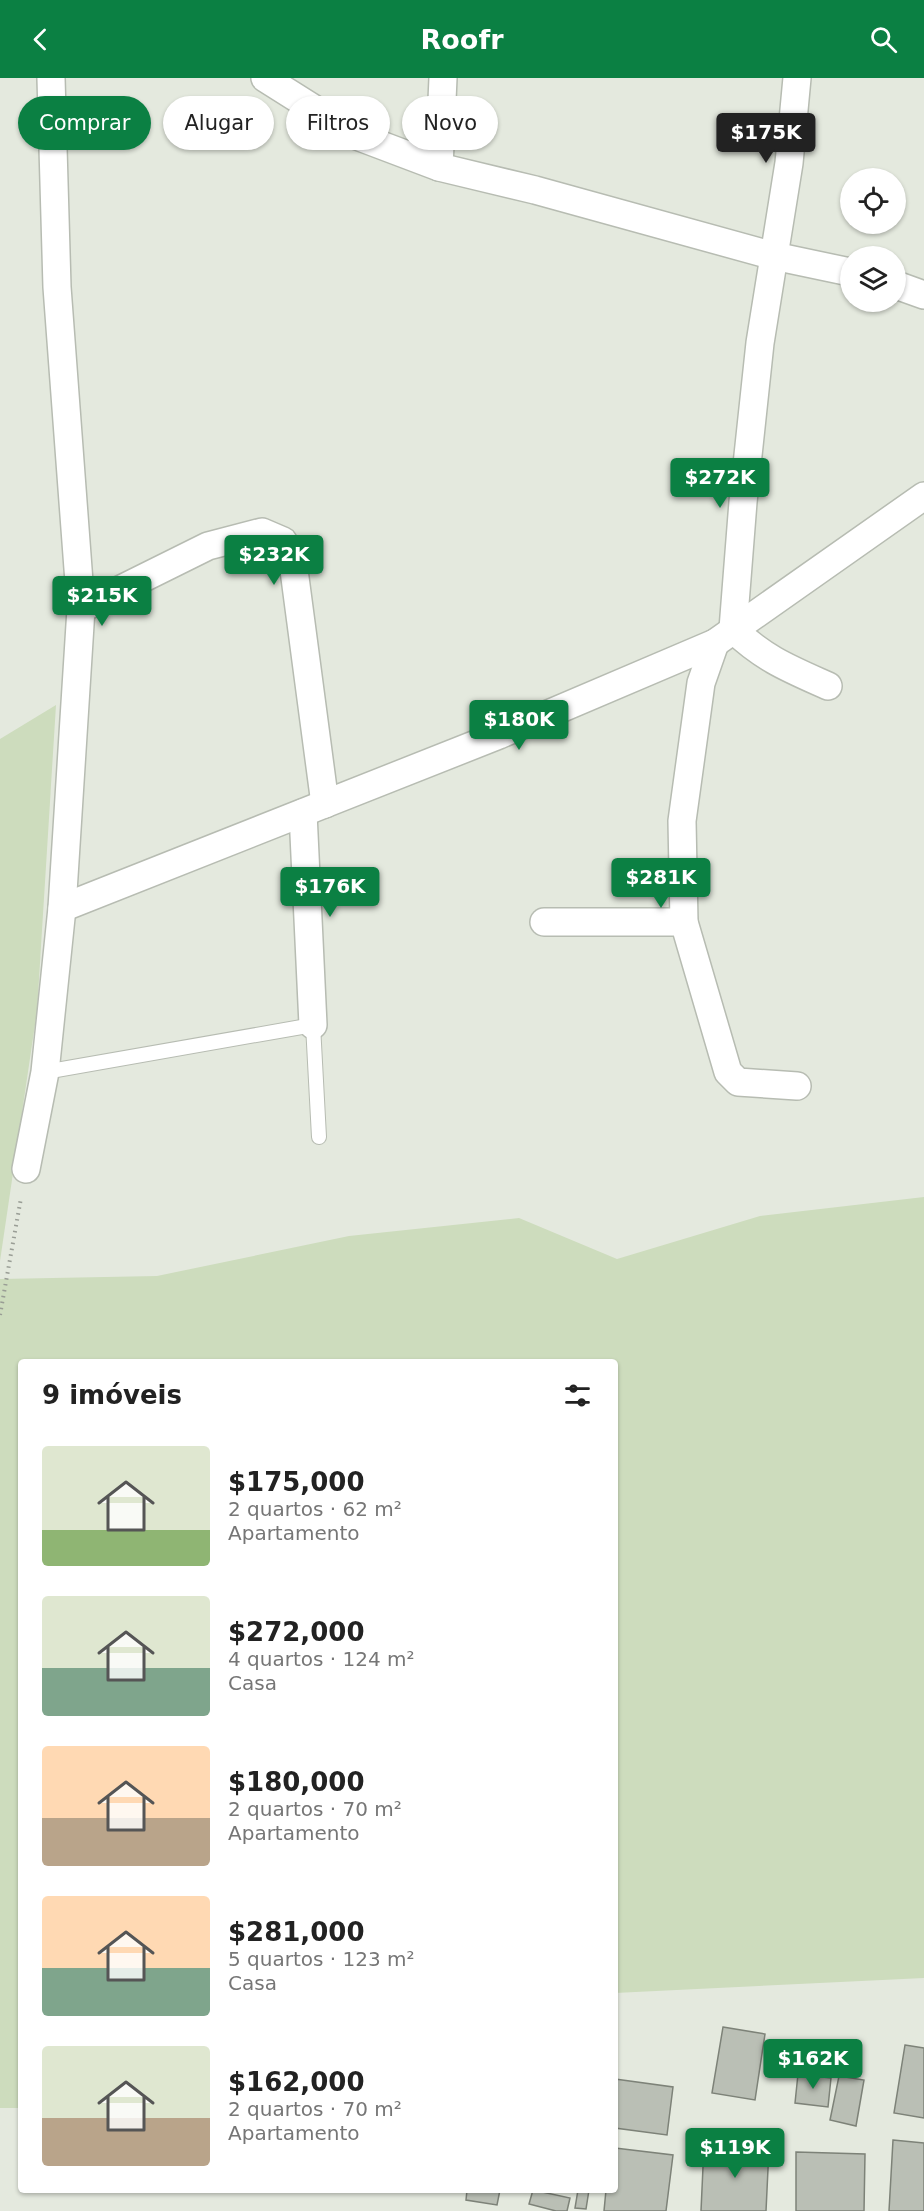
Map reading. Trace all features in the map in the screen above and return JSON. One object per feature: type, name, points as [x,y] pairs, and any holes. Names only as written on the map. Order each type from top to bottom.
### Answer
[{"type":"street","points":[[26,1169],[45,1072],[62,908],[81,609],[57,287],[51,78]]},
{"type":"street","points":[[265,78],[357,136],[439,168],[535,190],[774,256],[840,270]]},
{"type":"street","points":[[439,168],[443,78]]},
{"type":"street","points":[[797,78],[789,163],[760,343],[743,502],[724,636],[701,683],[682,821],[684,922],[728,1072],[738,1082],[797,1086]]},
{"type":"street","points":[[906,289],[924,295]]},
{"type":"street","points":[[62,908],[499,735],[724,636],[924,496]]},
{"type":"street","points":[[81,609],[208,546],[262,532],[283,540],[292,555],[314,808],[313,1025]]},
{"type":"street","points":[[724,636],[778,664],[828,686]]},
{"type":"street","points":[[544,922],[684,922]]},
{"type":"lane","points":[[45,1072],[313,1025],[319,1137]]},
{"type":"path","points":[[0,1315],[26,1169]]},
{"type":"green space","points":[[56,705],[37,1011],[0,1261],[0,739]]},
{"type":"green space","points":[[924,1197],[924,1978],[618,1993],[618,1359],[18,1359],[18,2108],[0,2108],[0,1279],[157,1276],[349,1236],[519,1218],[617,1259],[760,1216]]},
{"type":"building","points":[[723,2027],[765,2034],[755,2100],[712,2093]]},
{"type":"building","points":[[905,2045],[924,2048],[924,2118],[894,2113]]},
{"type":"building","points":[[798,2074],[831,2078],[828,2107],[795,2103]]},
{"type":"building","points":[[839,2076],[864,2080],[856,2126],[830,2120]]},
{"type":"building","points":[[618,2079],[673,2087],[667,2135],[618,2128]]},
{"type":"building","points":[[893,2140],[924,2143],[924,2211],[889,2211]]},
{"type":"building","points":[[704,2145],[769,2148],[766,2211],[701,2211]]},
{"type":"building","points":[[618,2148],[673,2155],[666,2211],[604,2211],[606,2193],[618,2193]]},
{"type":"building","points":[[796,2152],[865,2154],[864,2211],[796,2211]]},
{"type":"building","points":[[467,2193],[499,2193],[497,2205],[466,2200]]},
{"type":"building","points":[[532,2193],[547,2193],[570,2198],[567,2211],[556,2211],[529,2204]]},
{"type":"building","points":[[578,2193],[589,2193],[586,2209],[575,2208]]}]
